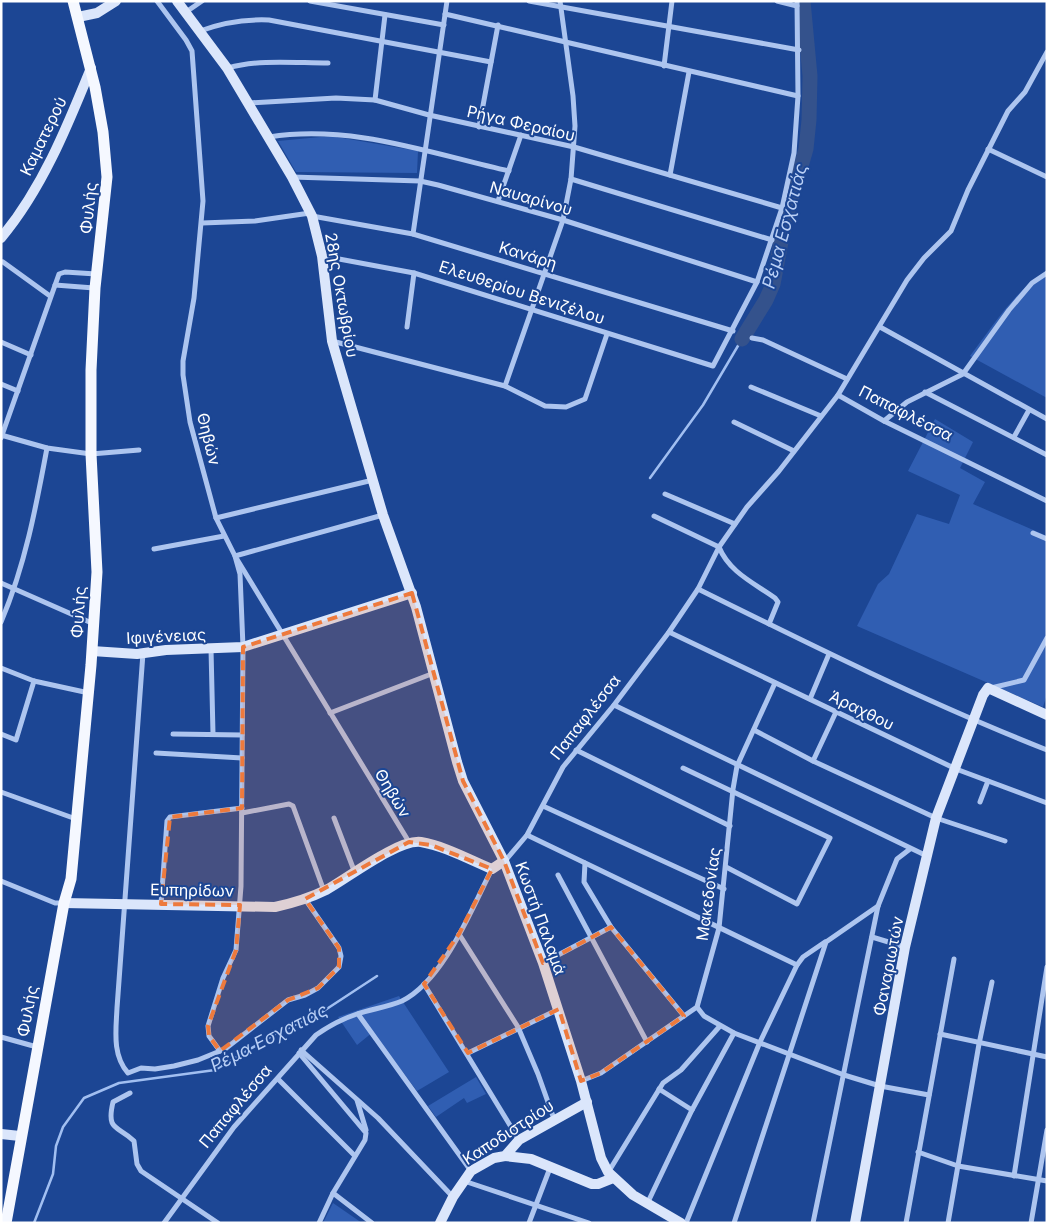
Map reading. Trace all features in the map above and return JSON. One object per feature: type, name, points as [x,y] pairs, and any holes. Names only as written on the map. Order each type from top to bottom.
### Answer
[{"type":"main road","name":"Φυλής","points":[[6,1223],[37,1046],[64,904],[71,879],[89,693],[98,572],[91,454],[91,370],[96,274],[107,177],[103,132],[74,1]]},
{"type":"street","points":[[78,16],[98,13],[116,1]]},
{"type":"street","name":"Θηβών","points":[[158,1],[192,51],[201,165],[202,223],[194,298],[183,361],[183,375],[190,422],[216,518],[224,536],[409,842]]},
{"type":"street","name":"28ης Οκτωβρίου","points":[[177,1],[227,68],[292,177],[311,215],[322,256],[332,341],[383,515],[412,593]]},
{"type":"street","points":[[185,12],[202,1]]},
{"type":"street","points":[[310,1],[444,25]]},
{"type":"street","points":[[413,234],[447,1]]},
{"type":"street","points":[[529,1],[799,50]]},
{"type":"street","points":[[505,386],[563,220],[571,179],[574,147],[573,96],[560,1]]},
{"type":"street","points":[[664,66],[672,1]]},
{"type":"street","points":[[733,331],[757,282],[772,240],[782,208],[794,153],[799,50],[797,4],[777,1]]},
{"type":"street","points":[[445,14],[688,72],[798,96]]},
{"type":"street","points":[[375,100],[385,15]]},
{"type":"street","points":[[200,32],[224,22],[245,19],[269,20],[491,62]]},
{"type":"street","points":[[479,127],[498,26]]},
{"type":"street","points":[[838,395],[907,280],[924,258],[951,231],[988,149],[1008,111],[1025,92],[1047,52]]},
{"type":"street","points":[[227,68],[240,65],[271,63],[328,63]]},
{"type":"street","name":"Καματερού","points":[[1,238],[20,211],[55,153],[90,68]]},
{"type":"street","points":[[670,174],[688,72]]},
{"type":"street","name":"Ρήγα Φεραίου","points":[[248,103],[336,98],[375,100],[479,127],[574,147],[782,208]]},
{"type":"street","points":[[268,137],[312,133],[348,134],[400,143],[424,151],[509,171]]},
{"type":"street","points":[[498,201],[521,135]]},
{"type":"street","points":[[988,149],[1047,177]]},
{"type":"street","name":"Ναυαρίνου","points":[[292,177],[420,181],[563,220],[757,282]]},
{"type":"street","points":[[571,179],[772,240]]},
{"type":"street","name":"Κανάρη","points":[[202,223],[255,221],[311,215],[413,234],[733,331]]},
{"type":"street","name":"Ελευθερίου Βενιζέλου","points":[[322,256],[414,273],[711,366],[716,364],[733,331]]},
{"type":"street","points":[[3,262],[50,296]]},
{"type":"street","points":[[96,274],[63,272],[59,274],[2,436],[47,448],[91,454],[139,450]]},
{"type":"street","points":[[407,327],[414,273]]},
{"type":"street","points":[[884,421],[907,402],[964,374],[1009,310],[1032,283],[1047,273]]},
{"type":"street","points":[[55,285],[95,288]]},
{"type":"street","points":[[880,327],[1047,419]]},
{"type":"street","points":[[332,341],[505,386],[545,406],[566,407],[585,399],[607,334]]},
{"type":"street","points":[[752,338],[763,340],[847,379]]},
{"type":"street","points":[[1,342],[31,355]]},
{"type":"street","points":[[1,384],[18,391]]},
{"type":"street","points":[[751,387],[821,416]]},
{"type":"street","points":[[925,392],[1047,455]]},
{"type":"street","name":"Παπαφλέσσα","points":[[164,1223],[234,1127],[316,1035],[332,1024],[402,1000],[424,984],[459,934],[492,870],[504,861],[527,835],[563,767],[614,705],[669,632],[698,589],[719,547],[735,524],[838,395],[884,421],[1047,501]]},
{"type":"street","points":[[1014,437],[1029,410]]},
{"type":"street","points":[[734,422],[794,451]]},
{"type":"street","points":[[1,622],[15,590],[36,509],[47,448]]},
{"type":"street","points":[[216,518],[373,480]]},
{"type":"street","points":[[665,494],[735,524]]},
{"type":"street","points":[[220,1051],[209,1036],[208,1026],[223,978],[236,950],[240,905],[242,647],[240,574],[236,556],[383,515]]},
{"type":"street","points":[[654,516],[719,547],[724,559],[733,568],[775,598],[778,602],[769,624]]},
{"type":"street","points":[[1033,533],[1047,539]]},
{"type":"street","points":[[154,549],[224,536]]},
{"type":"street","points":[[1,583],[94,624]]},
{"type":"street","points":[[698,589],[829,654],[973,721],[1047,750]]},
{"type":"street","points":[[283,634],[412,593]]},
{"type":"street","name":"Κωστή Παλαμά","points":[[412,593],[463,782],[504,861],[543,963],[581,1080],[601,1158],[611,1175],[646,1204],[664,1218],[682,1223]]},
{"type":"street","name":"Άραχθου","points":[[669,632],[956,769],[1047,803]]},
{"type":"street","name":"Ιφιγένειας","points":[[92,651],[143,653],[166,650],[242,647],[283,634]]},
{"type":"street","points":[[988,688],[1024,680],[1047,638]]},
{"type":"street","points":[[211,648],[212,734]]},
{"type":"street","points":[[143,653],[123,904],[116,1043],[118,1058],[128,1073],[141,1068],[155,1069],[174,1066],[220,1051],[238,1040],[288,1000],[306,995],[318,988],[339,966],[341,956],[339,948],[305,899]]},
{"type":"street","points":[[810,699],[829,654]]},
{"type":"street","points":[[1,668],[34,681],[89,693]]},
{"type":"street","points":[[330,713],[434,672]]},
{"type":"street","points":[[1,734],[16,740],[34,681]]},
{"type":"street","name":"Μακεδονίας","points":[[697,1007],[719,928],[732,792],[737,766],[775,683]]},
{"type":"street","points":[[988,688],[1047,715]]},
{"type":"street","name":"Φαναριωτών","points":[[855,1223],[905,947],[936,818],[973,721],[988,688]]},
{"type":"street","points":[[614,705],[927,856]]},
{"type":"street","points":[[813,761],[836,712]]},
{"type":"street","points":[[754,730],[813,761],[936,818],[1005,841]]},
{"type":"street","points":[[173,734],[242,735]]},
{"type":"street","points":[[576,750],[730,826]]},
{"type":"street","points":[[156,753],[242,758]]},
{"type":"street","points":[[683,768],[830,838],[797,904],[726,867]]},
{"type":"street","points":[[980,802],[988,781]]},
{"type":"street","points":[[1,792],[76,819]]},
{"type":"street","points":[[160,904],[167,821],[176,816],[290,804],[293,806],[324,891]]},
{"type":"street","points":[[543,806],[724,889]]},
{"type":"street","points":[[334,818],[355,873]]},
{"type":"street","points":[[527,835],[797,964]]},
{"type":"street","points":[[409,842],[432,845],[492,870]]},
{"type":"street","name":"Ευπηρίδων","points":[[64,904],[240,905],[275,907],[305,899],[324,891],[393,849],[409,842]]},
{"type":"street","points":[[813,1223],[878,906],[897,860],[910,849]]},
{"type":"street","points":[[585,863],[584,882],[612,927],[684,1016]]},
{"type":"street","points":[[558,875],[647,1042]]},
{"type":"street","points":[[1,881],[55,903],[64,904]]},
{"type":"street","points":[[686,1223],[760,1042],[797,964],[803,957],[878,906]]},
{"type":"street","points":[[543,963],[612,927]]},
{"type":"street","points":[[459,934],[518,1028],[538,1074],[554,1119]]},
{"type":"street","points":[[872,937],[905,947]]},
{"type":"street","points":[[734,1223],[826,942]]},
{"type":"street","points":[[906,1223],[954,958]]},
{"type":"street","points":[[1014,1176],[1047,967]]},
{"type":"street","points":[[948,1223],[979,1044],[992,982]]},
{"type":"street","points":[[424,984],[468,1053],[519,1140]]},
{"type":"street","points":[[581,1080],[601,1073],[697,1007],[704,1016],[734,1033],[844,1075],[880,1086],[929,1095]]},
{"type":"street","points":[[468,1053],[559,1009]]},
{"type":"street","points":[[358,1014],[471,1171]]},
{"type":"street","points":[[505,1156],[523,1157],[592,1184],[598,1184],[611,1175],[663,1083],[682,1070],[720,1026]]},
{"type":"street","points":[[646,1204],[692,1110],[734,1033]]},
{"type":"street","points":[[940,1034],[979,1044],[1047,1057]]},
{"type":"street","points":[[1,1037],[37,1046]]},
{"type":"street","points":[[300,1051],[356,1098],[453,1197]]},
{"type":"street","points":[[300,1051],[366,1133]]},
{"type":"street","points":[[278,1079],[355,1156]]},
{"type":"street","points":[[659,1089],[692,1110]]},
{"type":"street","points":[[130,1093],[113,1102],[111,1121],[118,1132],[134,1141],[137,1164],[141,1170],[218,1223]]},
{"type":"street","points":[[318,1223],[366,1133],[356,1098]]},
{"type":"street","name":"Καποδιστρίου","points":[[440,1223],[453,1197],[471,1171],[494,1158],[505,1156],[519,1140],[587,1102]]},
{"type":"street","points":[[1031,1223],[1047,1130]]},
{"type":"street","points":[[1,1134],[20,1136]]},
{"type":"street","points":[[918,1152],[958,1166],[1047,1181]]},
{"type":"street","points":[[529,1223],[550,1168]]},
{"type":"street","points":[[464,1181],[588,1223]]},
{"type":"street","points":[[334,1194],[372,1223]]},
{"type":"highlighted area","points":[[412,593],[463,781],[504,861],[543,963],[611,927],[684,1016],[601,1073],[581,1081],[559,1009],[468,1053],[424,984],[459,934],[492,869],[431,845],[409,842],[305,899],[339,948],[339,967],[318,988],[288,1000],[220,1051],[209,1036],[208,1026],[236,950],[240,905],[161,904],[170,817],[242,808],[243,647]]},
{"type":"shaded area","points":[[331,136],[418,151],[417,173],[296,172],[278,141]]},
{"type":"shaded area","points":[[1047,271],[1047,398],[970,356],[1014,299],[1024,288]]},
{"type":"shaded area","points":[[935,419],[973,442],[960,468],[985,482],[973,504],[1047,536],[1047,694],[1043,707],[857,626],[878,584],[889,574],[917,514],[949,524],[960,495],[908,471]]},
{"type":"shaded area","points":[[399,996],[449,1072],[417,1091],[373,1032],[357,1045],[338,1017]]},
{"type":"shaded area","points":[[476,1077],[486,1094],[467,1103],[464,1098],[436,1117],[428,1106]]},
{"type":"shaded area","points":[[333,1203],[362,1223],[323,1223]]},
{"type":"waterway","name":"Ρέμα Εσχατιάς","points":[[742,339],[766,300],[773,284],[785,221],[806,149],[810,76],[803,1]]},
{"type":"waterway","name":"Ρέμα Εσχατιάς","points":[[650,478],[703,405],[742,339]]},
{"type":"waterway","name":"Ρέμα Εσχατιάς","points":[[34,1223],[53,1174],[56,1146],[63,1127],[84,1098],[119,1083],[215,1070],[277,1033],[319,1014],[377,976]]}]
